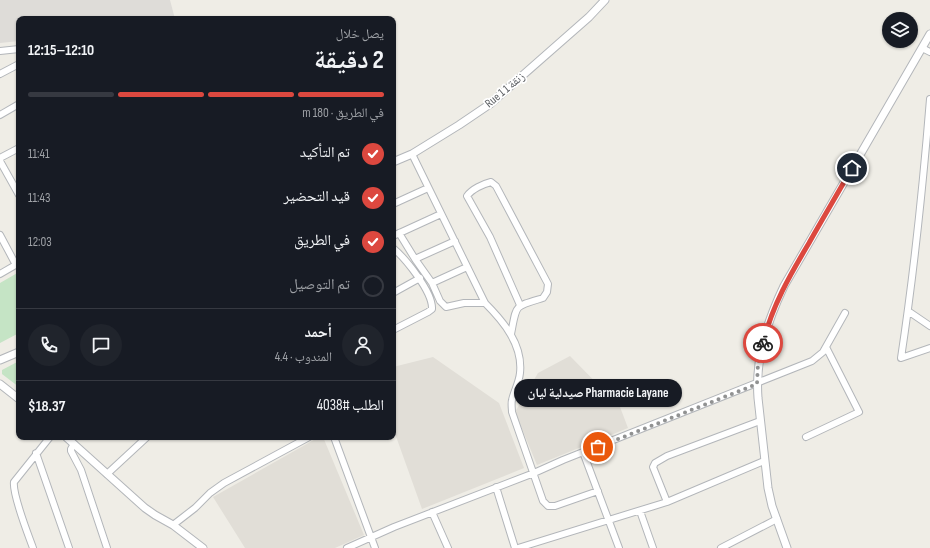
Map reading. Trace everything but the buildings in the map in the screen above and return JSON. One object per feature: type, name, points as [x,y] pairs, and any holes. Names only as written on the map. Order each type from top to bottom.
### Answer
[{"type":"street","name":"Rue 1 زنقة 1","points":[[396,161],[412,154],[490,104],[589,17],[605,0]]},
{"type":"street","points":[[787,548],[772,506],[768,488],[760,422],[757,384],[758,363],[766,328],[784,286],[930,34]]},
{"type":"street","points":[[922,48],[930,52]]},
{"type":"street","points":[[0,51],[16,49]]},
{"type":"street","points":[[0,74],[16,66]]},
{"type":"street","points":[[930,99],[923,188],[901,358],[930,348]]},
{"type":"street","points":[[0,115],[16,106]]},
{"type":"street","points":[[16,150],[0,160],[16,189]]},
{"type":"street","points":[[412,154],[485,303],[492,309],[511,334],[517,345],[520,354],[520,373],[512,400],[512,412],[543,501],[548,506],[555,506],[598,491]]},
{"type":"street","points":[[511,334],[517,308],[520,305],[543,298],[547,292],[548,284],[496,186],[491,182],[486,183],[470,193],[468,196],[490,237],[520,305]]},
{"type":"street","points":[[396,203],[428,188]]},
{"type":"street","points":[[923,188],[930,188]]},
{"type":"street","points":[[441,214],[396,235],[432,282],[440,301],[446,307],[464,303],[485,303]]},
{"type":"street","points":[[0,236],[16,261]]},
{"type":"street","points":[[415,258],[454,241]]},
{"type":"street","points":[[396,251],[420,278],[432,303],[432,309],[428,312],[396,328]]},
{"type":"street","points":[[0,274],[16,265]]},
{"type":"street","points":[[432,282],[467,267]]},
{"type":"street","points":[[396,291],[420,278]]},
{"type":"street","points":[[908,311],[930,326]]},
{"type":"street","points":[[347,548],[432,512],[534,473],[812,361],[819,357],[826,347],[845,313]]},
{"type":"street","points":[[806,437],[859,412],[826,347]]},
{"type":"street","points":[[0,360],[16,353]]},
{"type":"street","points":[[0,384],[16,397]]},
{"type":"street","points":[[667,502],[654,467],[655,463],[667,456],[760,422]]},
{"type":"street","points":[[32,548],[13,486],[16,477],[47,440]]},
{"type":"street","points":[[69,440],[150,512],[173,525],[204,548]]},
{"type":"street","points":[[107,474],[144,440]]},
{"type":"street","points":[[173,525],[224,483],[303,440]]},
{"type":"street","points":[[335,440],[375,548]]},
{"type":"street","points":[[74,444],[71,451],[81,470],[107,548]]},
{"type":"street","points":[[583,452],[619,548]]},
{"type":"street","points":[[36,453],[69,548]]},
{"type":"street","points":[[496,487],[517,548],[667,502],[764,461]]},
{"type":"street","points":[[640,511],[653,548]]},
{"type":"street","points":[[432,512],[448,548]]},
{"type":"street","points":[[722,548],[777,519]]},
{"type":"shaded area","points":[[0,0],[170,0],[174,16],[16,16],[16,41],[0,43]]},
{"type":"shaded area","points":[[570,356],[620,407],[628,428],[537,465],[515,412],[538,373]]},
{"type":"shaded area","points":[[433,357],[499,403],[524,468],[422,509],[396,436],[396,366]]},
{"type":"shaded area","points":[[314,440],[324,440],[364,535],[335,548],[245,548],[213,497]]},
{"type":"green space","points":[[16,274],[16,335],[0,343],[0,283]]},
{"type":"green space","points":[[16,363],[16,385],[2,374],[2,370]]},
{"type":"way so far","points":[[598,447],[757,384],[758,363],[763,343]]},
{"type":"place","name":"Pharmacie Layane صيدلية ليان","points":[[598,447]]},
{"type":"route","points":[[763,343],[766,328],[784,286],[852,168]]}]
